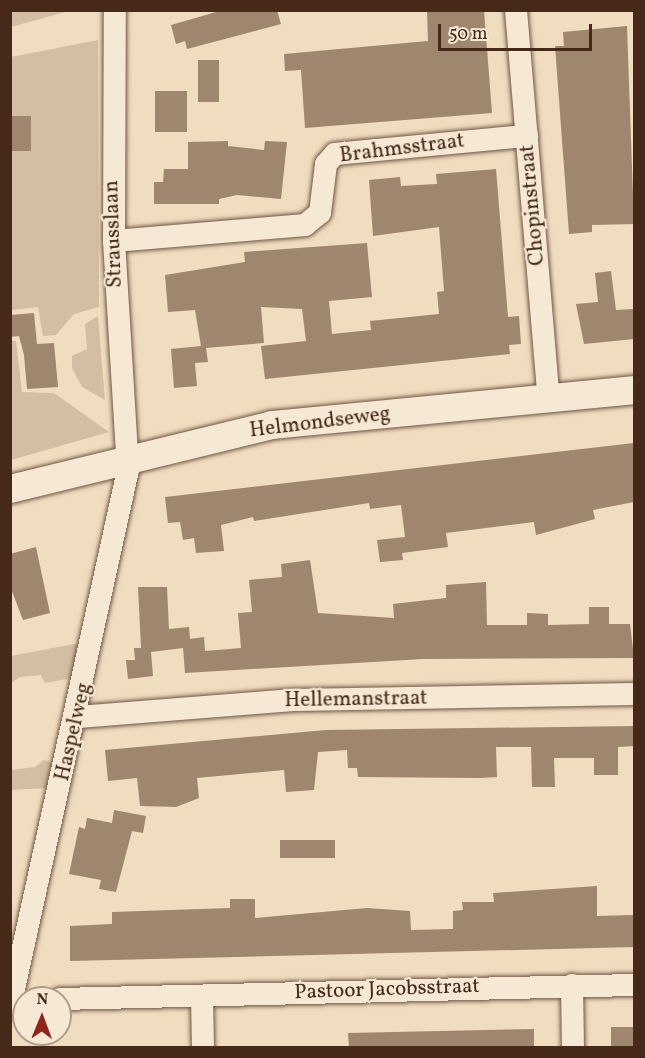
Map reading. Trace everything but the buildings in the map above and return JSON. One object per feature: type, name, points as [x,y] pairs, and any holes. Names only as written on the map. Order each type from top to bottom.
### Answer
[{"type":"street","name":"Strausslaan","points":[[115,10],[114,241],[127,457]]},
{"type":"street","name":"Chopinstraat","points":[[516,10],[549,399]]},
{"type":"street","name":"Brahmsstraat","points":[[114,241],[305,225],[320,213],[326,164],[336,154],[527,136]]},
{"type":"street","name":"Helmondseweg","points":[[10,489],[127,457],[272,425],[634,390]]},
{"type":"street","name":"Haspelweg","points":[[18,986],[120,525],[127,457]]},
{"type":"street","name":"Hellemanstraat","points":[[78,717],[297,700],[634,694]]},
{"type":"street","points":[[572,985],[573,1047]]},
{"type":"street","name":"Pastoor Jacobsstraat","points":[[72,999],[634,985]]},
{"type":"street","points":[[202,996],[203,1047]]},
{"type":"shaded area","points":[[11,10],[69,10],[69,11],[11,27]]},
{"type":"shaded area","points":[[98,40],[99,307],[74,314],[56,335],[43,336],[38,307],[11,310],[11,57]]},
{"type":"shaded area","points":[[98,316],[105,400],[82,387],[72,368],[72,356],[87,349],[85,324]]},
{"type":"shaded area","points":[[10,341],[16,341],[22,392],[54,393],[109,432],[11,460]]},
{"type":"shaded area","points":[[79,643],[72,678],[45,683],[41,675],[20,677],[11,683],[11,656]]},
{"type":"shaded area","points":[[44,760],[53,763],[47,788],[11,790],[11,770],[35,767]]}]
